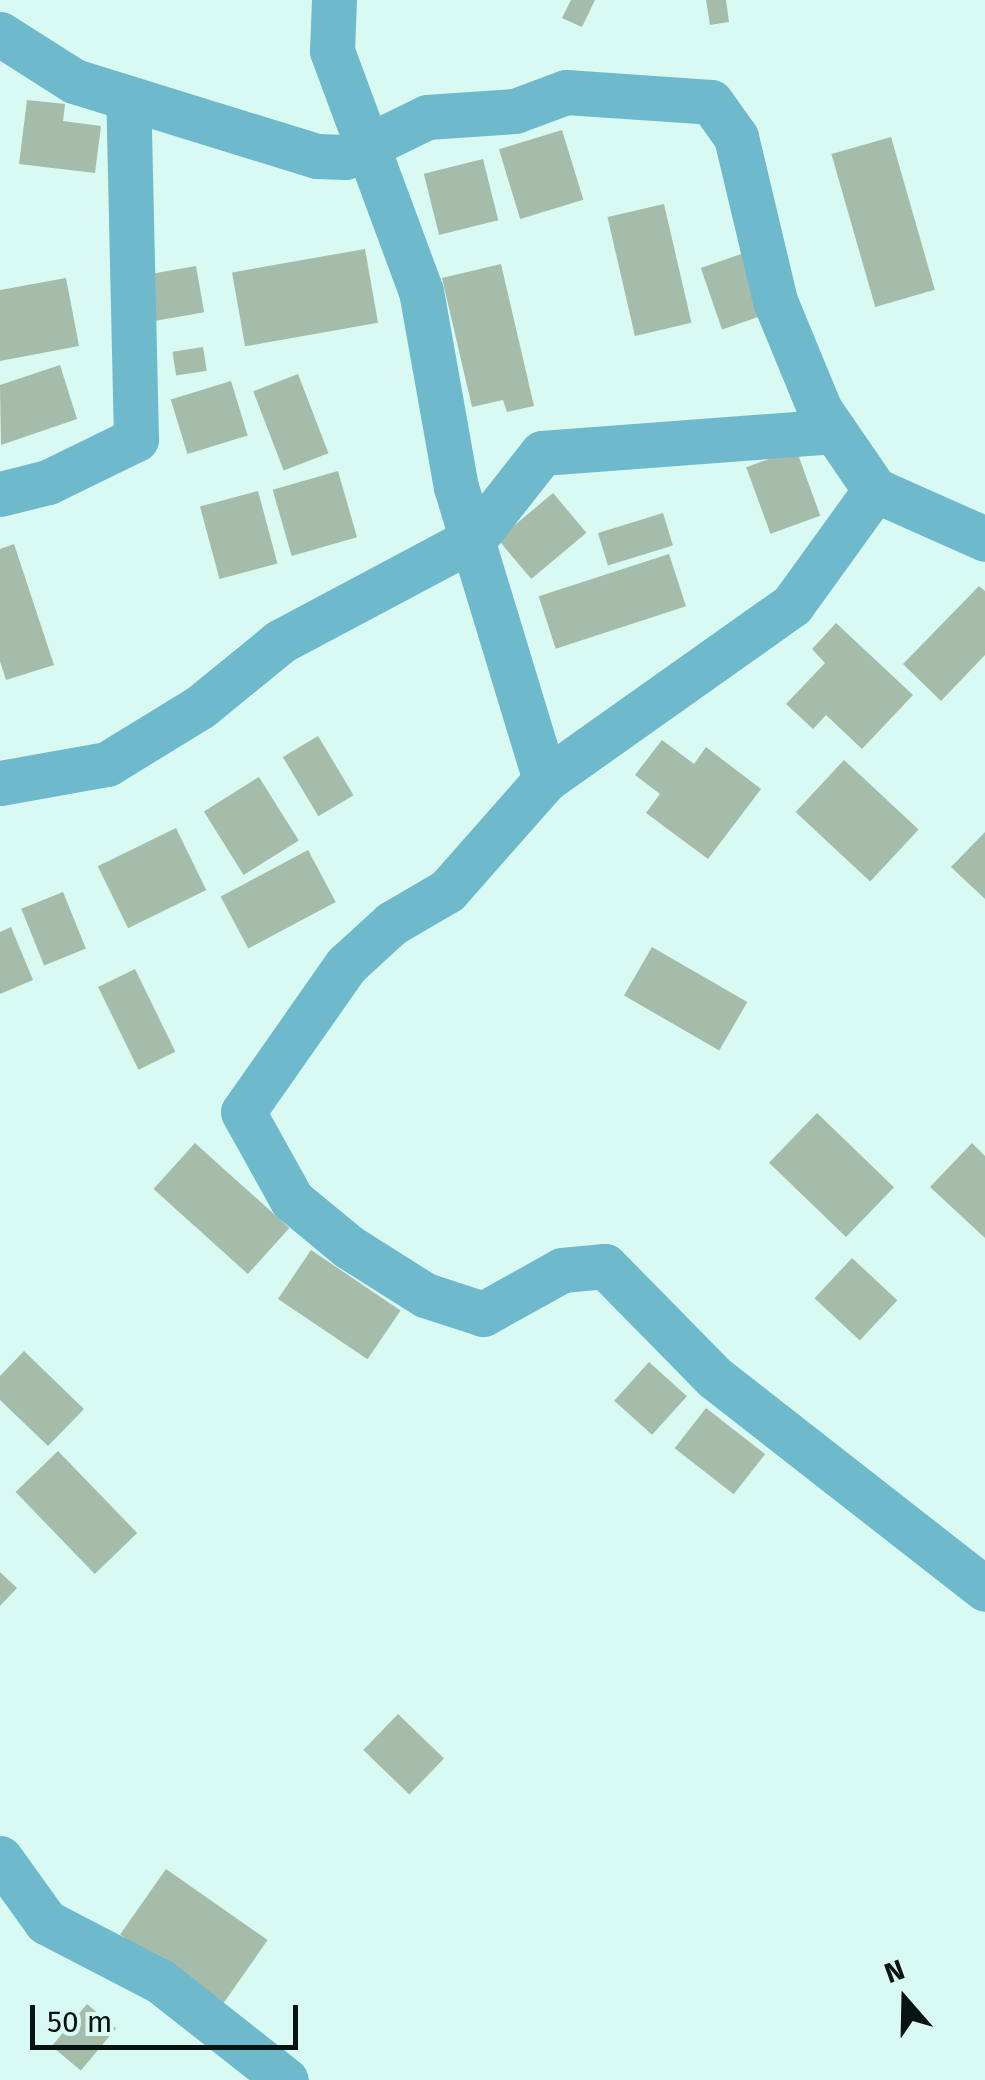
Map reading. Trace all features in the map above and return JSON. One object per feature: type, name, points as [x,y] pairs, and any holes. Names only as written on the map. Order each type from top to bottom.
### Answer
[{"type":"street","points":[[334,0],[332,51],[364,150],[421,291],[456,487],[476,538],[546,780]]},
{"type":"street","points":[[0,34],[74,81],[295,152],[346,156],[427,118],[515,111],[566,92],[712,102],[736,136],[776,300],[834,431],[874,490],[985,539]]},
{"type":"street","points":[[0,494],[48,482],[136,439],[128,98]]},
{"type":"street","points":[[0,783],[108,764],[200,707],[282,642],[476,538],[542,453],[834,431]]},
{"type":"street","points":[[874,490],[792,605],[546,780],[447,890],[392,923],[346,965],[243,1112],[260,1152],[292,1200],[349,1247],[425,1295],[483,1314],[562,1270],[604,1266],[714,1377],[984,1589]]},
{"type":"street","points":[[0,1858],[46,1922],[160,1981],[286,2080]]},
{"type":"building","points":[[571,0],[595,0],[582,27],[562,18]]},
{"type":"building","points":[[706,0],[726,0],[729,22],[710,25]]},
{"type":"building","points":[[27,100],[65,104],[63,121],[101,126],[95,173],[19,164]]},
{"type":"building","points":[[562,130],[583,200],[520,219],[499,149]]},
{"type":"building","points":[[891,137],[935,290],[875,307],[831,154]]},
{"type":"building","points":[[483,159],[498,220],[439,235],[424,174]]},
{"type":"building","points":[[664,204],[691,323],[635,336],[607,217]]},
{"type":"building","points":[[365,249],[378,323],[245,346],[232,272]]},
{"type":"building","points":[[750,251],[771,312],[722,329],[701,268]]},
{"type":"building","points":[[501,264],[534,406],[507,412],[503,400],[472,407],[442,278]]},
{"type":"building","points":[[196,266],[204,312],[150,322],[142,276]]},
{"type":"building","points":[[66,278],[79,346],[0,361],[0,290]]},
{"type":"building","points":[[203,347],[207,371],[176,376],[172,352]]},
{"type":"building","points":[[60,365],[77,419],[1,445],[0,385]]},
{"type":"building","points":[[298,374],[328,453],[284,471],[253,391]]},
{"type":"building","points":[[231,381],[248,436],[187,454],[171,399]]},
{"type":"building","points":[[796,449],[820,516],[770,534],[746,467]]},
{"type":"building","points":[[338,471],[357,537],[292,556],[273,490]]},
{"type":"building","points":[[258,491],[277,563],[219,579],[200,507]]},
{"type":"building","points":[[553,493],[586,533],[531,579],[498,539]]},
{"type":"building","points":[[663,513],[673,546],[608,565],[598,533]]},
{"type":"building","points":[[14,544],[54,665],[6,680],[0,661],[0,549]]},
{"type":"building","points":[[669,554],[686,606],[556,649],[539,596]]},
{"type":"building","points":[[979,586],[985,591],[985,655],[941,701],[903,664]]},
{"type":"building","points":[[836,623],[913,695],[862,749],[826,715],[813,729],[786,704],[825,663],[812,649]]},
{"type":"building","points":[[318,736],[354,795],[318,816],[283,757]]},
{"type":"building","points":[[662,740],[694,764],[706,747],[761,789],[708,859],[646,813],[660,794],[635,775]]},
{"type":"building","points":[[844,760],[919,830],[870,881],[796,812]]},
{"type":"building","points":[[259,777],[299,841],[244,875],[204,811]]},
{"type":"building","points":[[176,828],[206,890],[128,928],[98,866]]},
{"type":"building","points":[[985,832],[985,899],[951,867]]},
{"type":"building","points":[[308,850],[336,902],[248,949],[221,896]]},
{"type":"building","points":[[63,892],[86,949],[44,965],[21,909]]},
{"type":"building","points":[[11,927],[33,980],[0,994],[0,932]]},
{"type":"building","points":[[652,947],[747,1002],[719,1050],[624,995]]},
{"type":"building","points":[[135,969],[175,1052],[138,1070],[98,987]]},
{"type":"building","points":[[817,1113],[894,1187],[846,1237],[769,1163]]},
{"type":"building","points":[[195,1143],[289,1228],[248,1274],[154,1189]]},
{"type":"building","points":[[972,1143],[985,1156],[985,1238],[930,1187]]},
{"type":"building","points":[[311,1250],[401,1310],[368,1359],[278,1299]]},
{"type":"building","points":[[852,1258],[897,1300],[860,1341],[814,1298]]},
{"type":"building","points":[[24,1351],[84,1409],[48,1446],[0,1400],[0,1376]]},
{"type":"building","points":[[649,1362],[687,1396],[652,1435],[614,1401]]},
{"type":"building","points":[[706,1408],[765,1454],[734,1494],[675,1448]]},
{"type":"building","points":[[58,1451],[137,1533],[95,1574],[16,1492]]},
{"type":"building","points":[[0,1572],[17,1588],[0,1606]]},
{"type":"building","points":[[398,1714],[444,1758],[409,1794],[363,1750]]},
{"type":"building","points":[[166,1869],[268,1940],[222,2006],[120,1935]]},
{"type":"building","points":[[87,2004],[116,2028],[81,2071],[52,2046]]}]
